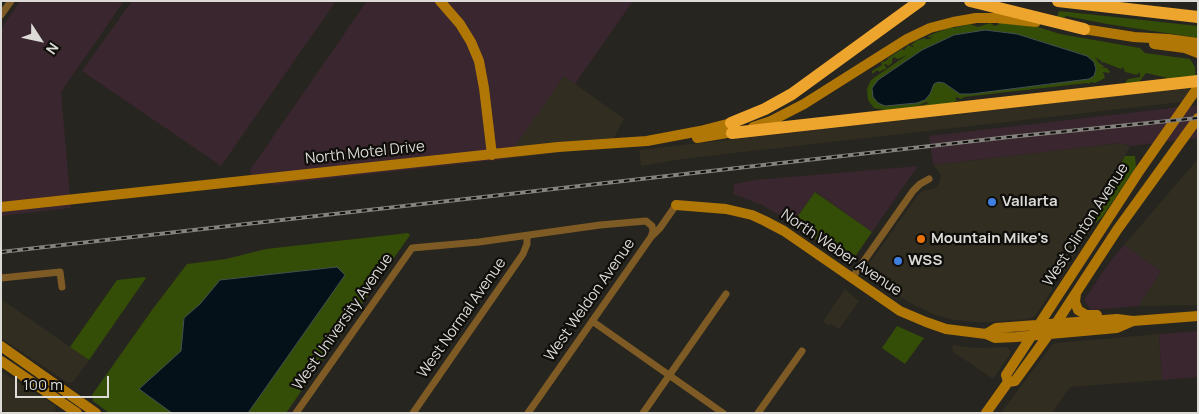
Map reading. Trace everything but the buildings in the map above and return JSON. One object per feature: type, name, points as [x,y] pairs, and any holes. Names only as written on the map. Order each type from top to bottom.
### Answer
[{"type":"highway","points":[[731,128],[792,94],[920,1]]},
{"type":"highway","points":[[970,1],[1084,29]]},
{"type":"highway","points":[[1058,1],[1198,17]]},
{"type":"highway","points":[[731,128],[1198,81]]},
{"type":"main road","points":[[440,1],[460,24],[471,42],[479,61],[492,155]]},
{"type":"main road","name":"North Motel Drive","points":[[1,207],[492,155],[647,141],[771,121],[790,112],[907,39],[941,25],[970,19],[997,18],[1084,29],[1134,38]]},
{"type":"main road","points":[[1134,38],[1168,39],[1198,43]]},
{"type":"main road","points":[[1134,38],[1154,44],[1185,48],[1198,52]]},
{"type":"main road","name":"West Clinton Avenue","points":[[1008,382],[1006,375],[1138,174],[1198,87]]},
{"type":"main road","name":"West Clinton Avenue","points":[[986,413],[1008,382],[1014,381],[1049,334],[1117,230],[1198,118]]},
{"type":"main road","name":"North Weber Avenue","points":[[676,206],[712,206],[752,215],[784,231],[900,311],[926,322],[957,331],[986,334],[995,338],[1032,336],[1117,328],[1133,321]]},
{"type":"main road","points":[[1076,293],[1077,307],[1082,313],[1089,315],[1103,314],[1108,319]]},
{"type":"main road","name":"North Weber Avenue","points":[[986,334],[996,328],[1118,318],[1133,321],[1198,316]]},
{"type":"main road","points":[[1,346],[96,413]]},
{"type":"main road","points":[[1,352],[24,361]]},
{"type":"main road","points":[[1,361],[72,411],[77,399]]},
{"type":"street","points":[[1,15],[11,1]]},
{"type":"street","points":[[852,278],[914,191],[929,178]]},
{"type":"street","name":"West Weldon Avenue","points":[[528,413],[651,237],[676,206]]},
{"type":"street","points":[[527,236],[600,225],[646,221],[650,222],[652,226],[651,237]]},
{"type":"street","name":"West University Avenue","points":[[296,413],[412,248],[527,236]]},
{"type":"street","name":"West Normal Avenue","points":[[413,413],[523,254],[527,244],[527,236]]},
{"type":"street","points":[[1,278],[60,272],[62,287]]},
{"type":"street","points":[[643,413],[726,294]]},
{"type":"street","points":[[592,321],[723,413]]},
{"type":"street","points":[[758,413],[802,350]]},
{"type":"shaded area","points":[[20,1],[124,1],[61,92],[71,208],[1,216],[1,29]]},
{"type":"shaded area","points":[[132,1],[336,1],[221,166],[82,71]]},
{"type":"shaded area","points":[[367,1],[633,1],[575,84],[564,76],[506,159],[272,185],[258,184],[251,177],[250,170]]},
{"type":"shaded area","points":[[985,30],[1017,34],[1087,56],[1094,62],[1096,69],[1094,76],[1089,79],[971,94],[960,94],[944,83],[938,82],[934,84],[925,100],[917,103],[885,106],[878,103],[873,97],[872,88],[878,80],[922,50],[954,35]]},
{"type":"shaded area","points":[[564,76],[624,119],[609,147],[506,159]]},
{"type":"shaded area","points":[[1198,86],[1198,100],[682,159],[641,166],[639,150]]},
{"type":"shaded area","points":[[1198,105],[1198,138],[1130,146],[1120,143],[933,165],[929,136]]},
{"type":"shaded area","points":[[1120,143],[1130,146],[1096,211],[1096,223],[1063,273],[1059,274],[1052,290],[1035,316],[1028,319],[993,322],[954,320],[933,314],[910,303],[867,274],[866,268],[918,195],[923,191],[936,188],[939,184],[941,175],[933,165]]},
{"type":"shaded area","points":[[1198,159],[1198,305],[1138,306],[1161,271],[1124,245]]},
{"type":"shaded area","points":[[918,166],[872,232],[816,192],[793,223],[762,205],[733,194],[734,184],[755,180]]},
{"type":"shaded area","points":[[1124,245],[1161,271],[1138,306],[1091,310],[1084,300],[1109,263]]},
{"type":"shaded area","points":[[337,267],[345,275],[248,413],[172,413],[139,389],[181,351],[184,318],[200,304],[220,280]]},
{"type":"shaded area","points":[[845,289],[859,301],[839,329],[831,324],[829,326],[823,321]]},
{"type":"shaded area","points":[[1,299],[89,360],[73,382],[68,383],[1,338]]},
{"type":"shaded area","points":[[1198,331],[1198,377],[1162,380],[1159,334]]},
{"type":"shaded area","points":[[1159,334],[1162,380],[1070,387],[1052,413],[1001,413],[1052,345],[1056,343]]},
{"type":"shaded area","points":[[952,345],[977,348],[1006,347],[1011,353],[993,379],[952,351]]},
{"type":"shaded area","points":[[1,371],[54,405],[56,408],[54,413],[7,413],[1,409]]},
{"type":"green space","points":[[1059,11],[1198,26],[1198,38],[1066,16],[1064,18],[1057,17]]},
{"type":"green space","points":[[998,22],[1032,25],[1060,34],[1140,48],[1145,53],[1190,59],[1195,67],[1196,78],[1156,80],[1168,78],[1146,73],[1139,82],[1124,84],[1128,79],[1140,77],[1140,73],[1137,75],[1125,72],[1123,67],[1121,69],[1102,63],[1095,57],[1105,67],[1101,68],[1107,68],[1110,72],[1103,72],[1105,78],[1095,83],[964,97],[961,99],[956,97],[956,100],[959,100],[955,101],[956,103],[920,106],[929,103],[926,102],[918,106],[890,111],[874,108],[868,100],[867,89],[871,80],[907,55],[898,59],[893,57],[892,63],[888,66],[884,65],[887,68],[872,74],[872,71],[882,65],[881,62],[888,60],[888,58],[902,49],[904,50],[908,45],[912,47],[914,46],[910,45],[915,41],[925,38],[930,39],[933,36],[929,38],[928,36],[953,26],[953,28],[970,24],[978,27],[990,23],[995,26],[999,24]],"holes":[[[985,30],[1089,79],[971,94],[960,94],[938,81],[934,84]]]},
{"type":"green space","points":[[1125,156],[1135,156],[1136,167],[1103,216],[1096,223],[1096,211]]},
{"type":"green space","points":[[815,192],[872,232],[850,264],[793,223]]},
{"type":"green space","points":[[408,233],[410,235],[286,413],[109,413],[93,401],[92,395],[187,264],[226,259],[266,249]]},
{"type":"green space","points":[[146,278],[89,360],[70,347],[117,280]]},
{"type":"green space","points":[[897,326],[924,338],[905,364],[882,348]]},
{"type":"railway","points":[[1,252],[1009,137],[1198,118]]},
{"type":"place","name":"Vallarta","points":[[992,202]]},
{"type":"place","name":"Mountain Mike's","points":[[921,239]]},
{"type":"place","name":"WSS","points":[[898,261]]}]
